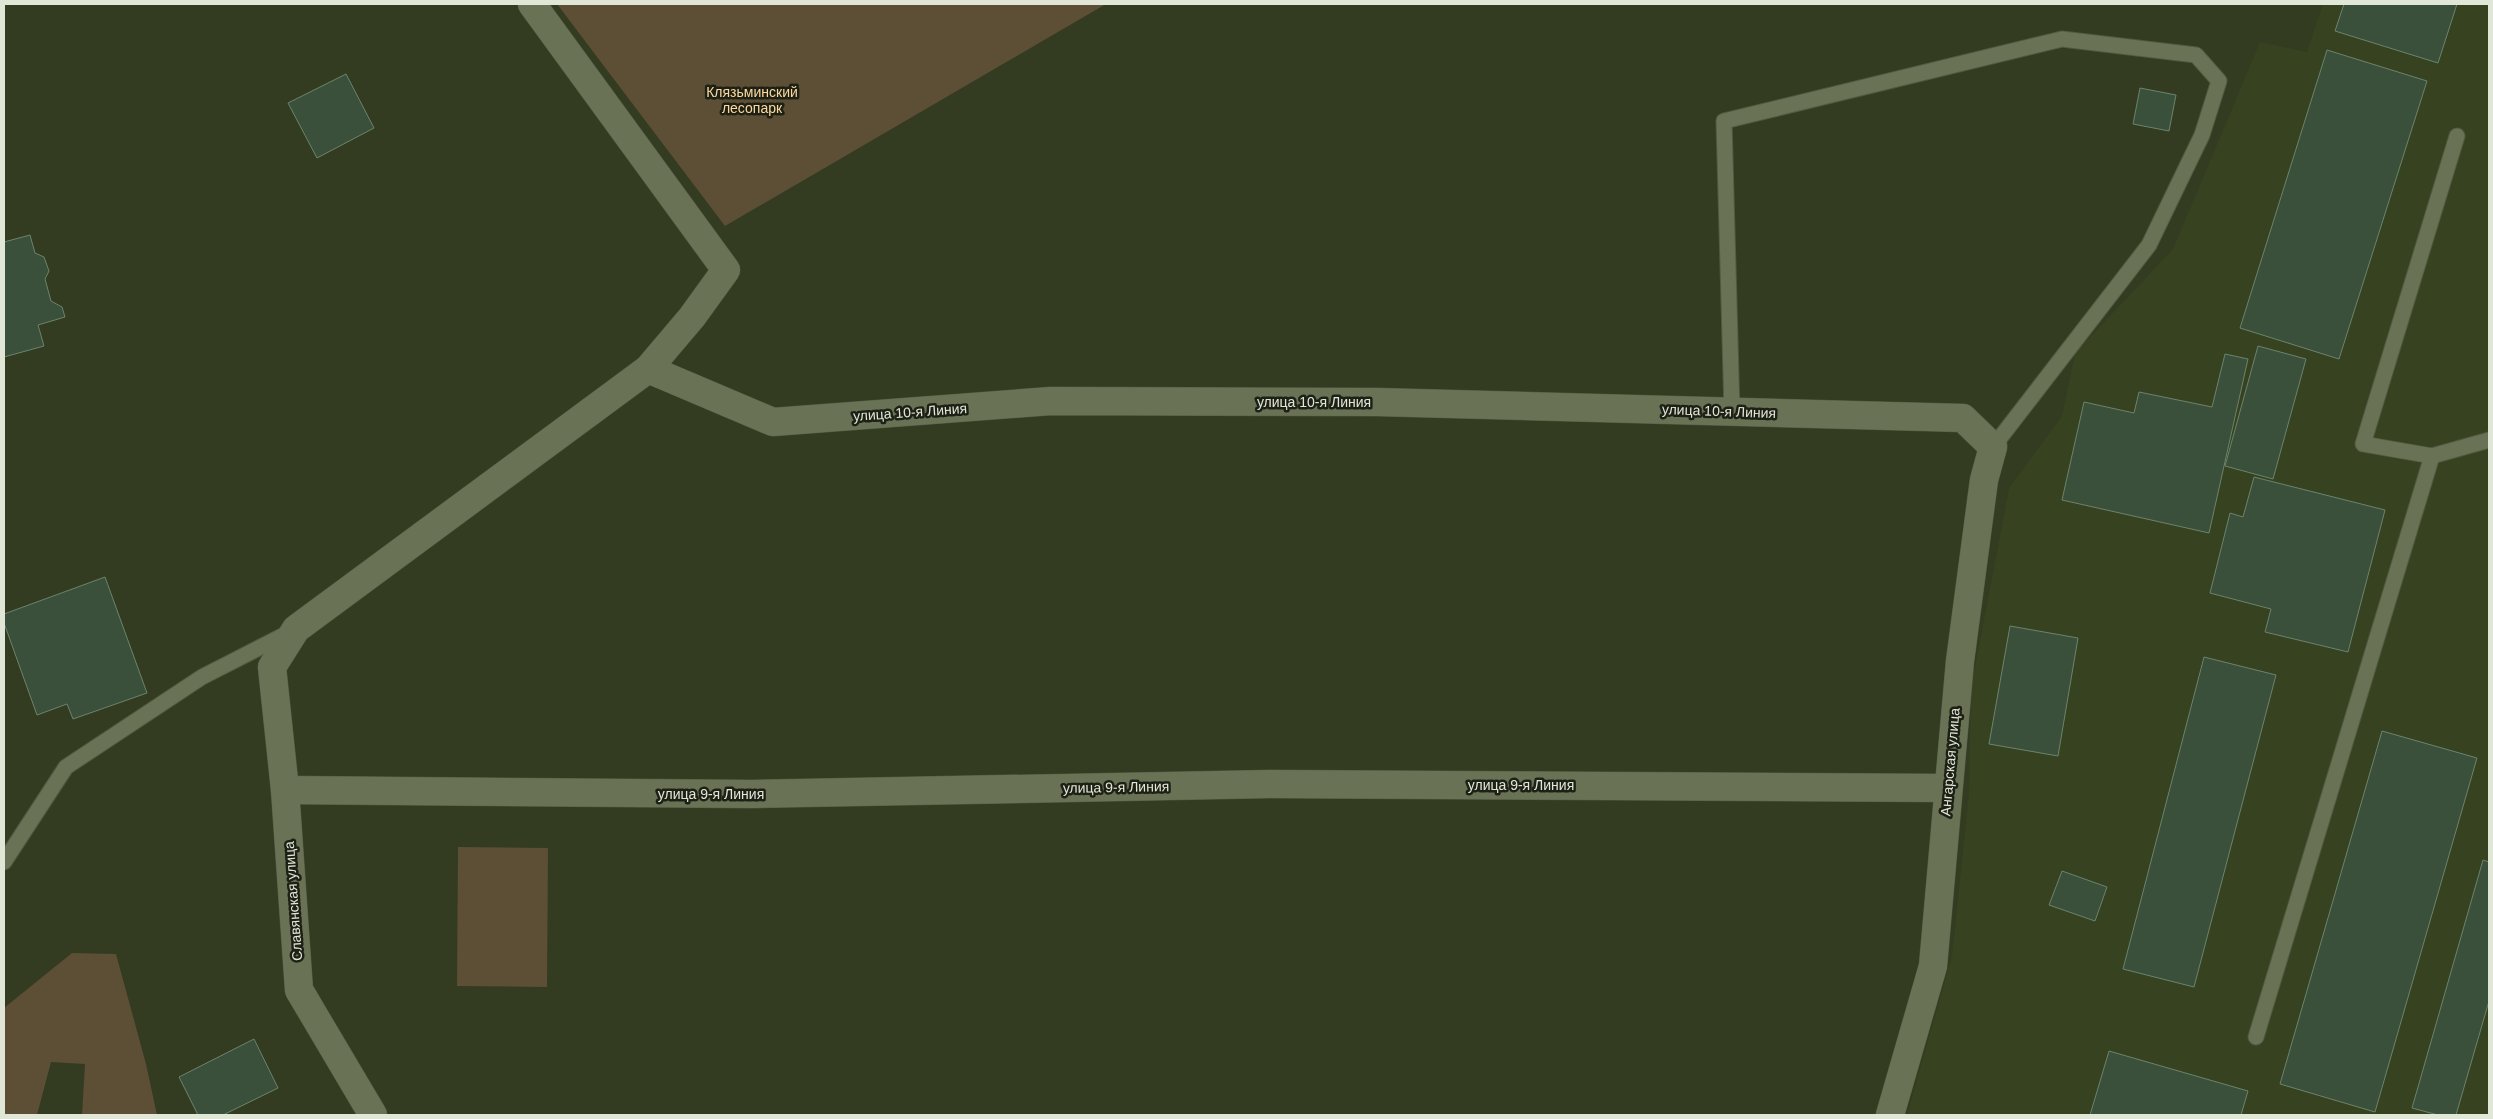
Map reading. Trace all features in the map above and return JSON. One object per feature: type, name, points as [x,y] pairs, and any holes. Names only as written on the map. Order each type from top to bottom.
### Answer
[{"type":"street","points":[[296,629],[648,369],[692,317],[726,270],[532,4]]},
{"type":"street","name":"улица 10-я Линия","points":[[648,369],[774,422],[1052,401],[1377,402],[1963,418],[1993,447]]},
{"type":"street","name":"Ангарская улица","points":[[1890,1115],[1933,966],[1960,661],[1983,489],[1993,447]]},
{"type":"street","name":"Славянская улица","points":[[296,629],[272,667],[285,790],[298,990],[372,1115]]},
{"type":"street","name":"улица 9-я Линия","points":[[285,790],[752,794],[1270,784],[1948,788]]},
{"type":"lane","points":[[1732,412],[1724,121],[2062,39],[2196,55],[2218,81],[2202,135],[2149,244],[1993,447]]},
{"type":"lane","points":[[2457,136],[2363,444],[2432,456],[2489,440]]},
{"type":"lane","points":[[2256,1037],[2432,456]]},
{"type":"lane","points":[[4,862],[66,767],[202,677],[296,629]]},
{"type":"shaded area","points":[[2323,4],[2489,4],[2489,1115],[1907,1115],[1952,956],[1969,793],[1971,688],[2009,488],[2062,416],[2075,353],[2173,249],[2260,42],[2307,52]]},
{"type":"green space","name":"Клязьминский лесопарк","points":[[557,4],[1106,4],[725,226]]},
{"type":"green space","points":[[458,847],[548,848],[547,987],[457,986]]},
{"type":"green space","points":[[72,953],[116,954],[146,1064],[157,1115],[82,1115],[85,1064],[51,1062],[37,1115],[4,1115],[4,1008]]},
{"type":"building","points":[[2344,4],[2457,4],[2438,63],[2335,31]]},
{"type":"building","points":[[2327,50],[2427,81],[2339,359],[2240,328]]},
{"type":"building","points":[[346,74],[374,128],[317,158],[288,103]]},
{"type":"building","points":[[2140,88],[2176,95],[2169,131],[2133,124]]},
{"type":"building","points":[[30,235],[35,253],[44,257],[49,271],[45,279],[51,301],[62,307],[65,317],[38,325],[44,346],[4,357],[4,242]]},
{"type":"building","points":[[2258,346],[2306,359],[2273,479],[2225,466]]},
{"type":"building","points":[[2225,354],[2248,359],[2209,533],[2062,500],[2084,402],[2134,413],[2139,392],[2212,407]]},
{"type":"building","points":[[2254,477],[2385,510],[2348,652],[2265,632],[2271,609],[2210,593],[2230,513],[2243,517]]},
{"type":"building","points":[[105,577],[147,693],[73,719],[67,704],[37,715],[4,623],[4,614]]},
{"type":"building","points":[[2010,626],[2078,638],[2058,756],[1989,744]]},
{"type":"building","points":[[2204,657],[2276,675],[2194,987],[2123,969]]},
{"type":"building","points":[[2382,731],[2477,758],[2375,1112],[2280,1084]]},
{"type":"building","points":[[2483,860],[2489,862],[2489,1001],[2456,1115],[2438,1115],[2412,1108]]},
{"type":"building","points":[[2062,871],[2107,887],[2095,921],[2049,905]]},
{"type":"building","points":[[254,1039],[278,1088],[223,1115],[198,1115],[179,1077]]},
{"type":"building","points":[[2109,1051],[2248,1091],[2241,1115],[2090,1115]]}]
